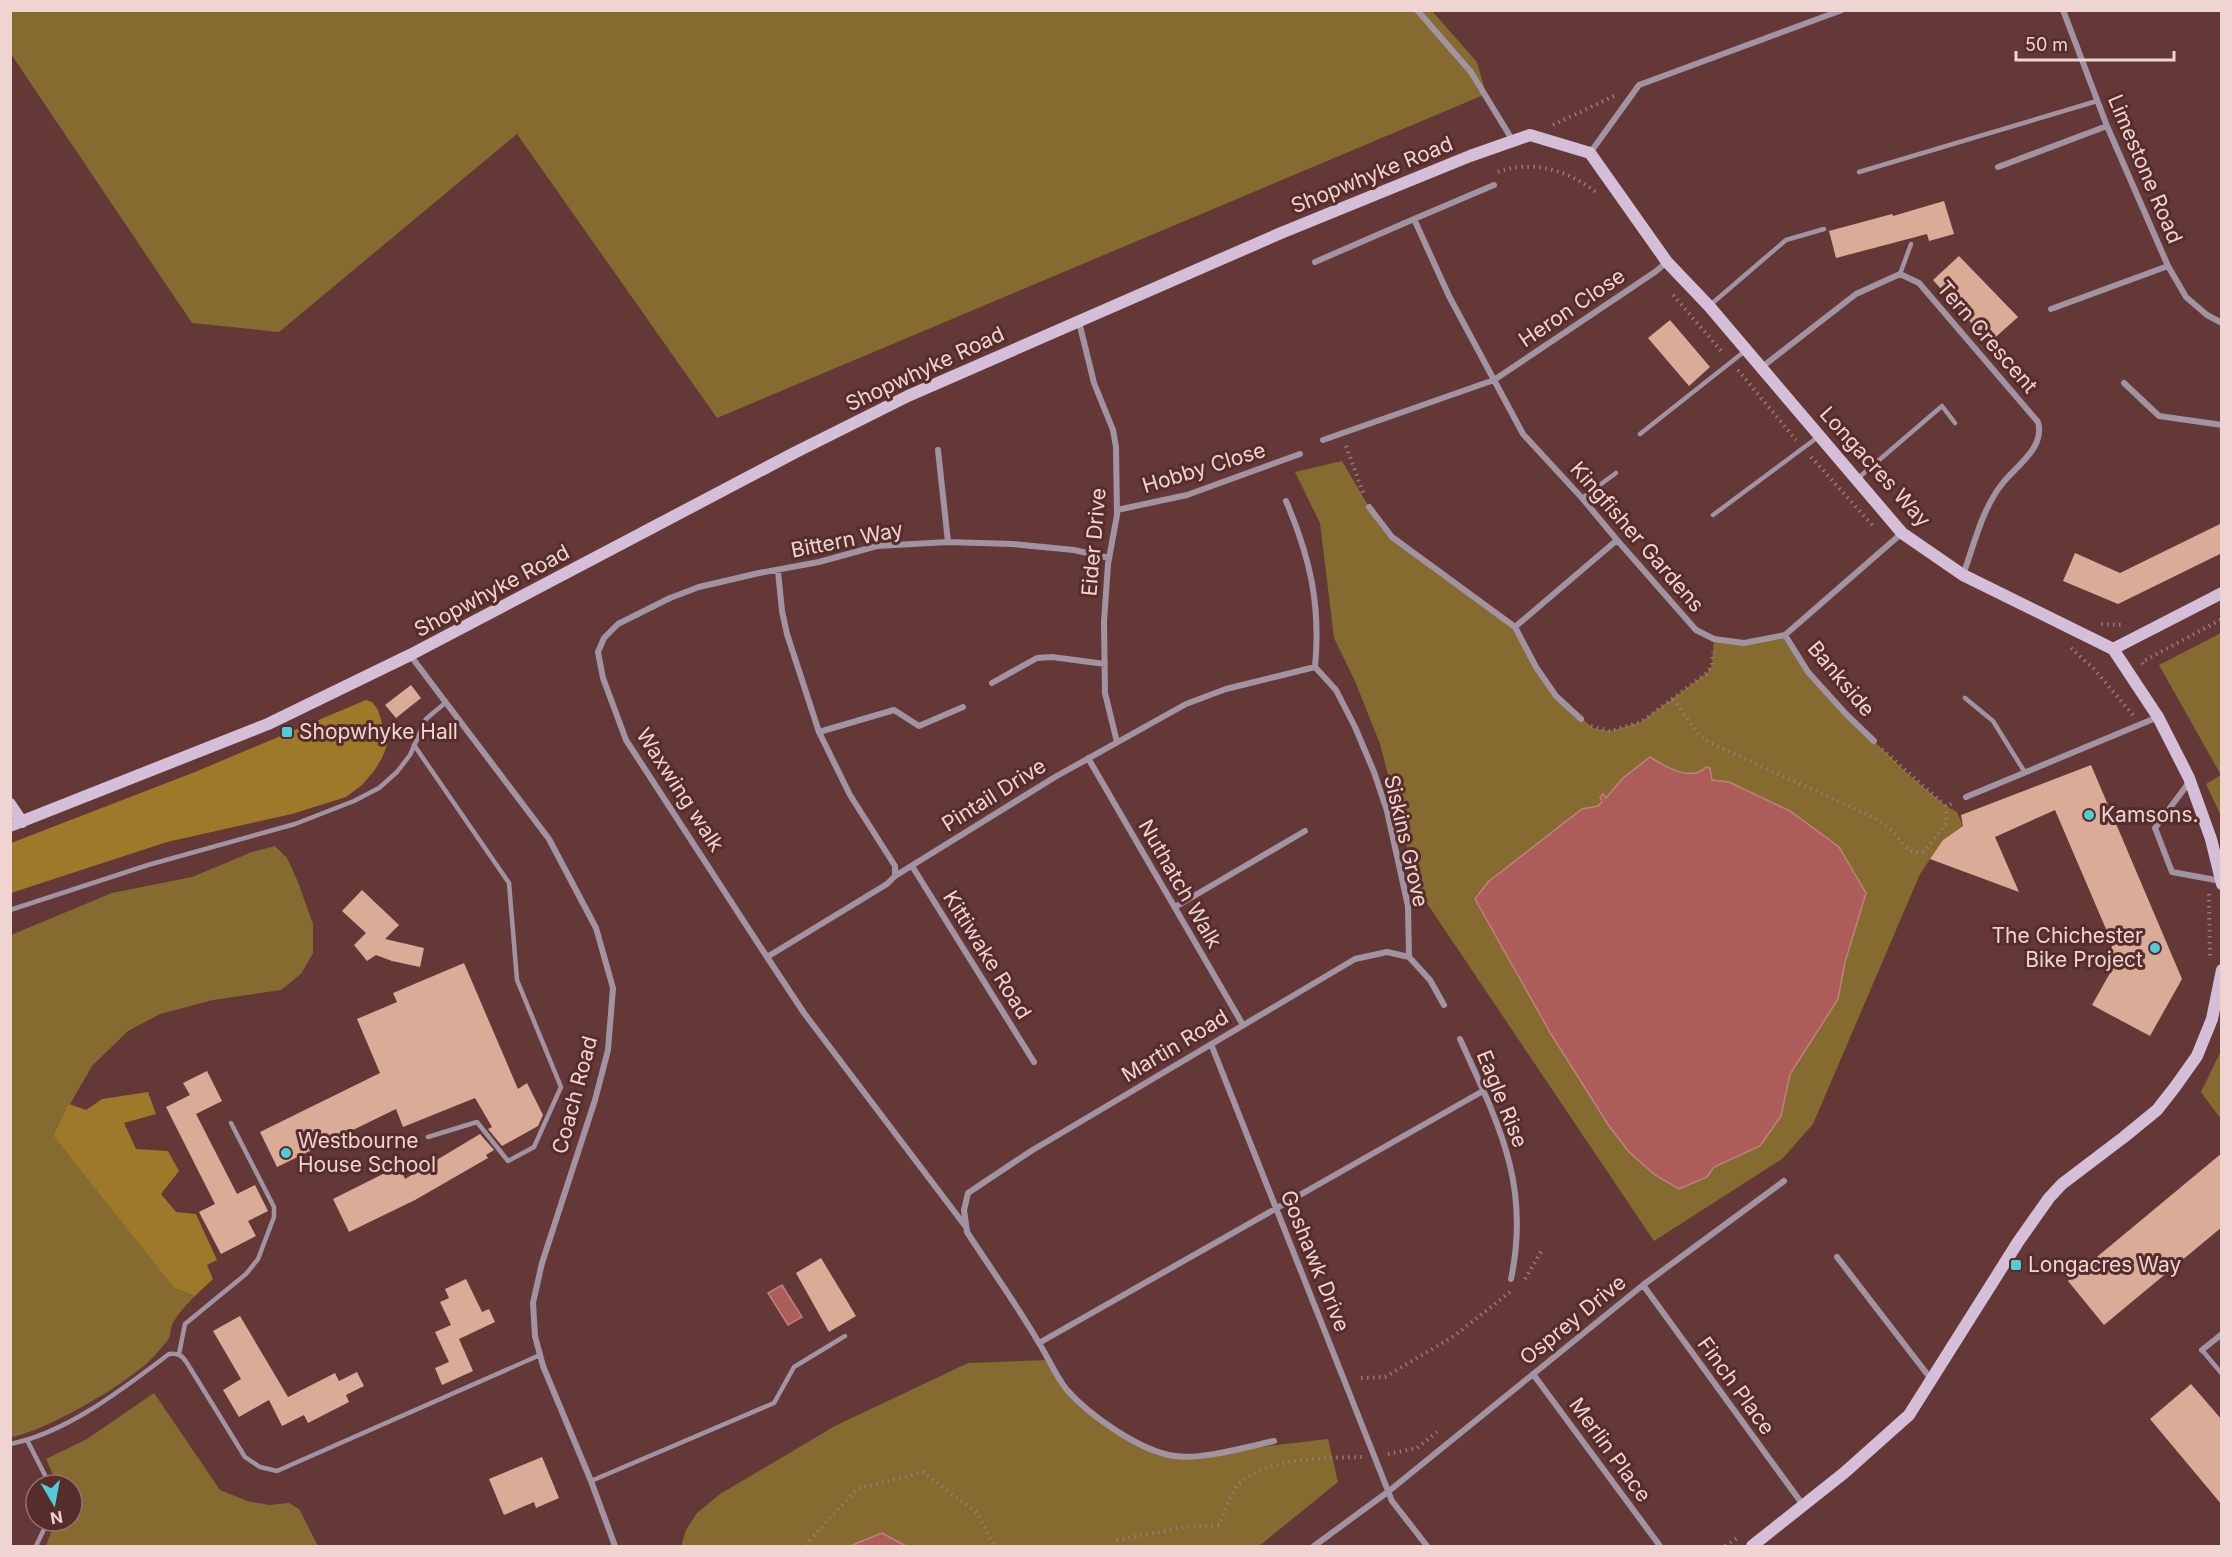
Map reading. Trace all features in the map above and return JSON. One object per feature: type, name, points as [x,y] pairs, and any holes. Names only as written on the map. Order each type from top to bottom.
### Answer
[{"type":"main road","name":"Shopwhyke Road","points":[[16,824],[268,724],[410,655],[908,396],[1281,233],[1470,156],[1530,135]]},
{"type":"main road","points":[[1530,135],[1590,153]]},
{"type":"main road","name":"Longacres Way","points":[[1590,153],[1667,262],[1762,367],[1902,533],[1963,575],[2113,649]]},
{"type":"main road","points":[[2221,883],[2211,839],[2190,781],[2158,717],[2113,649],[2222,593]]},
{"type":"main road","points":[[10,804],[16,824]]},
{"type":"main road","points":[[1752,1546],[1844,1473],[1909,1415],[2018,1242],[2049,1198],[2062,1184],[2157,1110],[2197,1056],[2212,1019],[2222,970]]},
{"type":"street","points":[[1417,10],[1471,72],[1514,141]]},
{"type":"street","points":[[1590,153],[1639,85],[1842,10]]},
{"type":"street","name":"Limestone Road","points":[[2063,10],[2107,126],[2168,266],[2186,297],[2206,315],[2222,323]]},
{"type":"street","points":[[1998,167],[2107,126]]},
{"type":"street","points":[[1315,262],[1494,185]]},
{"type":"street","points":[[1414,219],[1449,296],[1494,380]]},
{"type":"street","name":"Heron Close","points":[[1323,441],[1494,380],[1655,273],[1667,262]]},
{"type":"street","points":[[2051,309],[2168,266]]},
{"type":"street","points":[[1762,367],[1856,294],[1900,274]]},
{"type":"street","name":"Tern Crescent","points":[[1900,274],[1919,283],[2038,422],[2041,433],[2036,445],[2002,485],[1985,513],[1963,575]]},
{"type":"street","name":"Eider Drive","points":[[1079,321],[1094,384],[1115,438],[1117,510],[1109,558],[1104,622],[1105,693],[1117,742]]},
{"type":"street","name":"Kingfisher Gardens","points":[[1494,380],[1523,434],[1582,498],[1696,630],[1714,639],[1744,643],[1785,635]]},
{"type":"street","points":[[2124,383],[2159,417],[2222,425]]},
{"type":"street","points":[[938,450],[948,542]]},
{"type":"street","name":"Hobby Close","points":[[1117,510],[1187,495],[1300,454]]},
{"type":"street","points":[[1286,501],[1300,534],[1312,573],[1318,637],[1315,667]]},
{"type":"street","points":[[1369,507],[1392,537],[1515,627],[1536,667],[1556,696],[1581,719]]},
{"type":"street","points":[[1785,635],[1902,533]]},
{"type":"street","points":[[1515,627],[1617,540]]},
{"type":"street","name":"Bittern Way","points":[[895,876],[895,866],[849,795],[819,732],[787,634],[778,571],[877,546],[948,542],[1012,544],[1074,550],[1109,558]]},
{"type":"street","name":"Waxwing walk","points":[[767,957],[626,740],[610,701],[598,652],[604,638],[618,624],[670,598],[699,587],[759,573],[778,571]]},
{"type":"street","name":"Bankside","points":[[1785,635],[1808,672],[1874,741]]},
{"type":"street","name":"Coach Road","points":[[410,655],[549,839],[596,928],[613,988],[608,1050],[596,1100],[542,1263],[533,1303],[535,1336],[540,1355],[615,1546]]},
{"type":"street","points":[[992,682],[1037,658],[1052,657],[1105,664]]},
{"type":"street","name":"Pintail Drive","points":[[767,957],[1088,758],[1186,704],[1226,689],[1315,667]]},
{"type":"street","name":"Siskins Grove","points":[[1315,667],[1336,690],[1355,727],[1387,811],[1408,906],[1409,957]]},
{"type":"street","points":[[819,732],[894,710],[920,726],[963,707]]},
{"type":"street","points":[[1966,797],[2158,717]]},
{"type":"street","name":"Nuthatch Walk","points":[[1088,758],[1243,1026]]},
{"type":"street","points":[[2190,781],[2156,828],[2172,872],[2221,883]]},
{"type":"street","points":[[1175,907],[1305,831]]},
{"type":"street","name":"Kittiwake Road","points":[[912,866],[1034,1062]]},
{"type":"street","name":"Martin Road","points":[[966,1228],[964,1210],[968,1193],[1031,1151],[1355,959],[1387,952],[1409,957]]},
{"type":"street","points":[[767,957],[804,1013],[966,1228],[1040,1343],[1052,1369],[1068,1391],[1095,1415],[1149,1449],[1175,1456],[1218,1454],[1274,1441]]},
{"type":"street","points":[[1409,957],[1430,980],[1444,1005]]},
{"type":"street","name":"Eagle Rise","points":[[1460,1039],[1504,1142],[1514,1185],[1518,1218],[1516,1251],[1510,1279]]},
{"type":"street","name":"Goshawk Drive","points":[[1211,1044],[1392,1501],[1427,1546]]},
{"type":"street","points":[[1040,1343],[1483,1090]]},
{"type":"street","name":"Osprey Drive","points":[[1314,1546],[1389,1491],[1643,1285],[1784,1181]]},
{"type":"street","points":[[1837,1257],[1932,1380]]},
{"type":"street","name":"Finch Place","points":[[1643,1285],[1803,1505]]},
{"type":"street","points":[[2202,1350],[2222,1334]]},
{"type":"street","name":"Merlin Place","points":[[1533,1374],[1660,1546]]},
{"type":"lane","points":[[1859,172],[2097,101]]},
{"type":"lane","points":[[1709,306],[1786,240],[1824,229]]},
{"type":"lane","points":[[1900,274],[1911,244]]},
{"type":"lane","points":[[1640,434],[1747,350]]},
{"type":"lane","points":[[1857,479],[1942,406],[1955,423]]},
{"type":"lane","points":[[1713,515],[1820,435]]},
{"type":"lane","points":[[1582,498],[1616,473]]},
{"type":"lane","points":[[1965,698],[1993,721],[2024,771]]},
{"type":"lane","points":[[10,910],[167,860],[284,827],[326,812],[379,788],[397,772],[410,755],[426,719],[445,703]]},
{"type":"lane","points":[[414,745],[509,883],[517,980],[561,1087],[534,1147],[508,1161],[477,1122],[428,1137]]},
{"type":"lane","points":[[178,1354],[185,1324],[246,1274],[258,1259],[274,1217],[274,1207],[231,1124]]},
{"type":"lane","points":[[591,1481],[774,1403],[794,1367],[845,1336]]},
{"type":"lane","points":[[2202,1350],[2222,1374]]},
{"type":"lane","points":[[10,1444],[27,1440],[67,1423],[128,1385],[169,1354],[178,1354],[187,1363],[244,1457],[260,1467],[277,1472],[540,1355]]},
{"type":"lane","points":[[27,1440],[44,1473]]},
{"type":"path","points":[[1530,135],[1639,85]]},
{"type":"path","points":[[1341,434],[1369,507]]},
{"type":"path","points":[[2148,672],[2142,662],[2222,619]]},
{"type":"path","points":[[1581,719],[1593,728],[1610,731],[1641,722],[1707,673],[1712,665],[1714,639]]},
{"type":"path","points":[[1673,699],[1699,735],[1710,742],[1875,818],[1893,832],[1909,850],[1917,854],[1923,852],[1947,823],[1946,806],[1874,741]]},
{"type":"path","points":[[1946,806],[1966,797]]},
{"type":"path","points":[[1525,1280],[1542,1250]]},
{"type":"path","points":[[1360,1377],[1385,1377],[1454,1335],[1516,1287]]},
{"type":"path","points":[[1114,1546],[1118,1540],[1185,1527],[1219,1525],[1239,1483],[1265,1468],[1311,1459],[1375,1456]]},
{"type":"path","points":[[807,1546],[808,1542],[858,1489],[923,1472],[977,1513],[994,1546]]},
{"type":"shaded area","points":[[10,11],[1432,11],[1477,62],[1486,94],[717,418],[517,134],[279,332],[192,323],[11,54]]},
{"type":"shaded area","points":[[1342,461],[1369,507],[1392,537],[1515,627],[1556,696],[1593,728],[1610,731],[1641,722],[1707,673],[1712,665],[1714,639],[1744,643],[1785,635],[1808,672],[1846,714],[1908,774],[1946,806],[1957,812],[1963,826],[1943,840],[1920,874],[1813,1124],[1782,1159],[1654,1241],[1418,890],[1380,744],[1355,681],[1334,638],[1320,523],[1295,472]]},
{"type":"shaded area","points":[[2221,633],[2221,775],[2159,665]]},
{"type":"shaded area","points":[[366,700],[372,702],[378,710],[388,743],[374,771],[362,785],[346,797],[292,814],[167,842],[11,893],[11,843],[195,772]]},
{"type":"shaded area","points":[[1650,757],[1670,768],[1686,773],[1700,772],[1706,767],[1710,768],[1712,780],[1729,782],[1790,811],[1839,847],[1866,893],[1845,962],[1838,999],[1790,1074],[1781,1116],[1760,1146],[1714,1167],[1707,1177],[1679,1189],[1655,1175],[1629,1152],[1609,1126],[1551,1034],[1475,899],[1488,882],[1582,809],[1598,806],[1602,802],[1600,797],[1603,794],[1606,798],[1623,778]]},
{"type":"shaded area","points":[[2221,775],[2221,816],[2206,784]]},
{"type":"shaded area","points":[[275,846],[287,858],[313,924],[313,953],[301,974],[281,990],[213,1000],[160,1014],[128,1031],[92,1066],[53,1134],[174,1288],[195,1296],[177,1317],[165,1344],[130,1377],[45,1426],[11,1437],[11,935],[112,893],[192,877],[252,852]]},
{"type":"shaded area","points":[[2221,1051],[2221,1119],[2201,1092]]},
{"type":"shaded area","points":[[148,1092],[156,1114],[124,1123],[136,1149],[168,1151],[179,1171],[161,1194],[176,1212],[196,1214],[217,1260],[207,1265],[213,1279],[195,1296],[174,1288],[53,1135],[69,1104],[86,1110],[102,1099]]},
{"type":"shaded area","points":[[782,1285],[802,1317],[788,1325],[768,1293]]},
{"type":"shaded area","points":[[1048,1360],[1068,1391],[1122,1433],[1175,1457],[1328,1439],[1338,1482],[1259,1546],[681,1546],[686,1530],[697,1513],[720,1494],[835,1426],[968,1363]]},
{"type":"shaded area","points":[[154,1393],[220,1490],[247,1501],[269,1505],[289,1503],[299,1509],[318,1546],[46,1546],[51,1533],[84,1533],[84,1473],[52,1473],[46,1459],[87,1439]]},
{"type":"shaded area","points":[[882,1533],[906,1546],[850,1546]]},
{"type":"building","points":[[1944,201],[1954,234],[1929,241],[1927,234],[1836,258],[1829,231]]},
{"type":"building","points":[[1959,256],[2018,317],[1989,343],[1933,280]]},
{"type":"building","points":[[1670,320],[1710,367],[1689,386],[1648,338]]},
{"type":"building","points":[[2222,523],[2222,553],[2118,604],[2063,581],[2075,553],[2120,573]]},
{"type":"building","points":[[411,685],[421,698],[396,718],[385,705]]},
{"type":"building","points":[[2091,765],[2182,979],[2150,1036],[2092,1005],[2110,973],[2112,943],[2055,810],[1995,837],[2019,892],[1930,859],[1943,840],[1963,826],[1961,815]]},
{"type":"building","points":[[362,890],[399,925],[385,939],[424,948],[420,967],[376,955],[367,961],[354,945],[366,933],[342,911]]},
{"type":"building","points":[[464,963],[518,1089],[527,1083],[543,1115],[538,1126],[502,1146],[488,1129],[492,1127],[475,1098],[403,1127],[396,1109],[277,1167],[260,1132],[380,1073],[357,1019],[397,1002],[393,993]]},
{"type":"building","points":[[207,1071],[222,1101],[196,1114],[237,1194],[255,1185],[268,1211],[248,1221],[256,1236],[221,1254],[199,1212],[215,1204],[166,1107],[190,1095],[183,1083]]},
{"type":"building","points":[[480,1134],[494,1150],[486,1155],[488,1158],[415,1200],[349,1232],[333,1199],[399,1166],[405,1179]]},
{"type":"building","points":[[2222,1153],[2222,1227],[2104,1325],[2068,1281]]},
{"type":"building","points":[[821,1258],[856,1316],[829,1332],[796,1273]]},
{"type":"building","points":[[466,1279],[482,1312],[489,1309],[495,1322],[459,1339],[473,1371],[442,1385],[435,1368],[449,1362],[435,1332],[451,1325],[440,1302],[449,1298],[445,1289]]},
{"type":"building","points":[[240,1316],[288,1397],[335,1373],[339,1381],[357,1372],[364,1386],[346,1395],[349,1402],[308,1423],[304,1415],[282,1426],[269,1400],[239,1417],[223,1390],[241,1379],[213,1331]]},
{"type":"building","points":[[2191,1384],[2222,1420],[2222,1505],[2150,1419]]},
{"type":"building","points":[[542,1457],[559,1498],[536,1508],[534,1502],[504,1515],[489,1479]]},
{"type":"place","name":"Shopwhyke Hall","points":[[287,732]]},
{"type":"place","name":"Kamsons.","points":[[2089,815]]},
{"type":"place","name":"The Chichester Bike Project","points":[[2155,948]]},
{"type":"place","name":"Westbourne House School","points":[[286,1153]]},
{"type":"place","name":"Longacres Way","points":[[2016,1265]]}]
